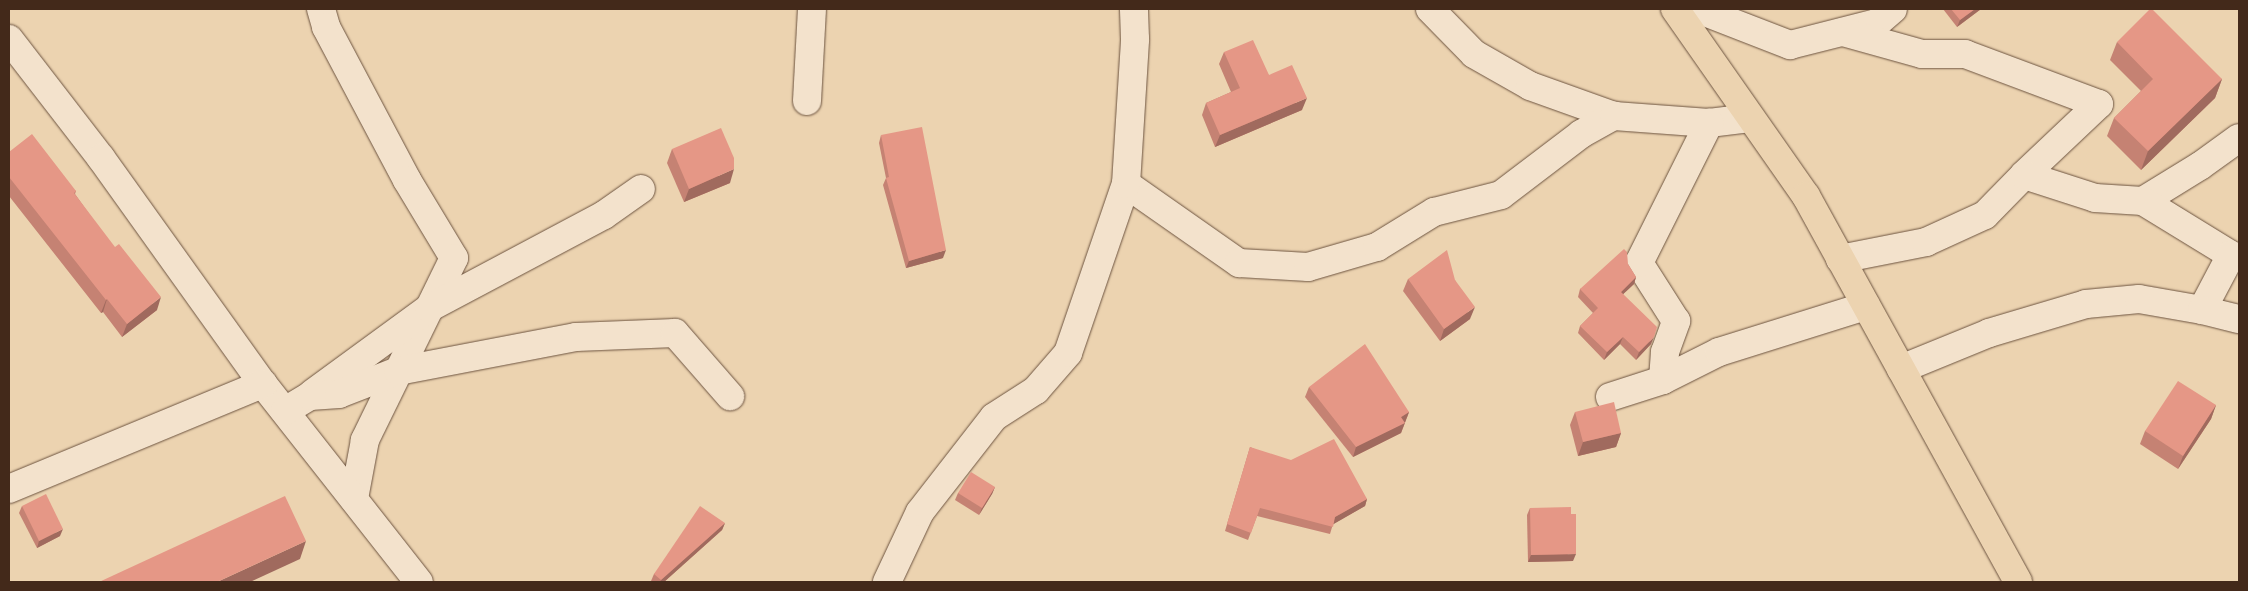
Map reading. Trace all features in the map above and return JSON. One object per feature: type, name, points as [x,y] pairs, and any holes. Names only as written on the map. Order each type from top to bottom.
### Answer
[{"type":"main road","points":[[1675,9],[1806,196],[2018,582]]},
{"type":"street","points":[[321,9],[326,27],[398,163],[454,258],[365,440],[354,499]]},
{"type":"street","points":[[807,101],[812,9]]},
{"type":"street","points":[[887,582],[920,512],[994,417],[1036,390],[1068,353],[1126,184],[1135,38],[1134,9]]},
{"type":"street","points":[[1430,9],[1474,54],[1530,86],[1614,116],[1709,123],[1750,118]]},
{"type":"street","points":[[1697,9],[1790,45],[1877,24],[1893,9]]},
{"type":"street","points":[[1840,259],[1926,242],[1986,215],[2024,175],[2099,104],[1965,54],[1922,54],[1843,32]]},
{"type":"street","points":[[9,39],[101,158],[263,384],[418,582]]},
{"type":"street","points":[[1126,184],[1239,263],[1308,266],[1376,247],[1434,212],[1501,195],[1582,134],[1614,116]]},
{"type":"street","points":[[1663,380],[1665,352],[1676,322],[1639,263],[1709,123]]},
{"type":"street","points":[[2143,201],[2200,166],[2239,138]]},
{"type":"street","points":[[2024,175],[2095,198],[2143,201],[2231,255],[2202,310]]},
{"type":"street","points":[[285,411],[310,396],[429,308],[604,215],[641,190]]},
{"type":"street","points":[[1901,370],[1989,333],[2086,304],[2139,299],[2202,310],[2239,319]]},
{"type":"street","points":[[1610,397],[1663,380],[1719,352],[1866,306]]},
{"type":"street","points":[[310,396],[339,394],[398,370],[576,337],[675,333],[730,396]]},
{"type":"street","points":[[9,489],[263,384]]},
{"type":"building","points":[[1951,9],[1975,9],[1960,20]]},
{"type":"building","points":[[2150,9],[2222,79],[2148,151],[2114,118],[2153,79],[2117,42]]},
{"type":"building","points":[[1253,40],[1269,75],[1292,65],[1307,98],[1220,135],[1206,103],[1240,88],[1224,52]]},
{"type":"building","points":[[922,127],[946,250],[909,261],[886,178],[889,177],[881,135]]},
{"type":"building","points":[[721,128],[734,158],[734,169],[689,189],[672,149]]},
{"type":"building","points":[[32,134],[76,191],[74,193],[115,247],[119,244],[161,297],[127,324],[9,177],[9,152]]},
{"type":"building","points":[[1624,249],[1627,252],[1628,264],[1636,277],[1621,292],[1657,327],[1654,337],[1639,352],[1623,337],[1607,352],[1580,326],[1598,308],[1580,289]]},
{"type":"building","points":[[1447,250],[1455,280],[1475,307],[1444,329],[1408,279]]},
{"type":"building","points":[[1365,344],[1409,412],[1401,417],[1405,423],[1356,447],[1309,387]]},
{"type":"building","points":[[2178,381],[2216,405],[2183,456],[2145,431]]},
{"type":"building","points":[[1614,402],[1621,433],[1583,442],[1575,412]]},
{"type":"building","points":[[1334,439],[1367,499],[1335,517],[1333,527],[1260,508],[1251,533],[1227,524],[1250,447],[1291,460]]},
{"type":"building","points":[[971,472],[995,487],[982,508],[958,493]]},
{"type":"building","points":[[46,494],[63,529],[39,541],[22,506]]},
{"type":"building","points":[[285,496],[306,541],[217,582],[99,582]]},
{"type":"building","points":[[700,506],[725,523],[661,580],[654,574]]},
{"type":"building","points":[[1571,507],[1571,514],[1576,514],[1576,554],[1531,555],[1530,508]]}]
